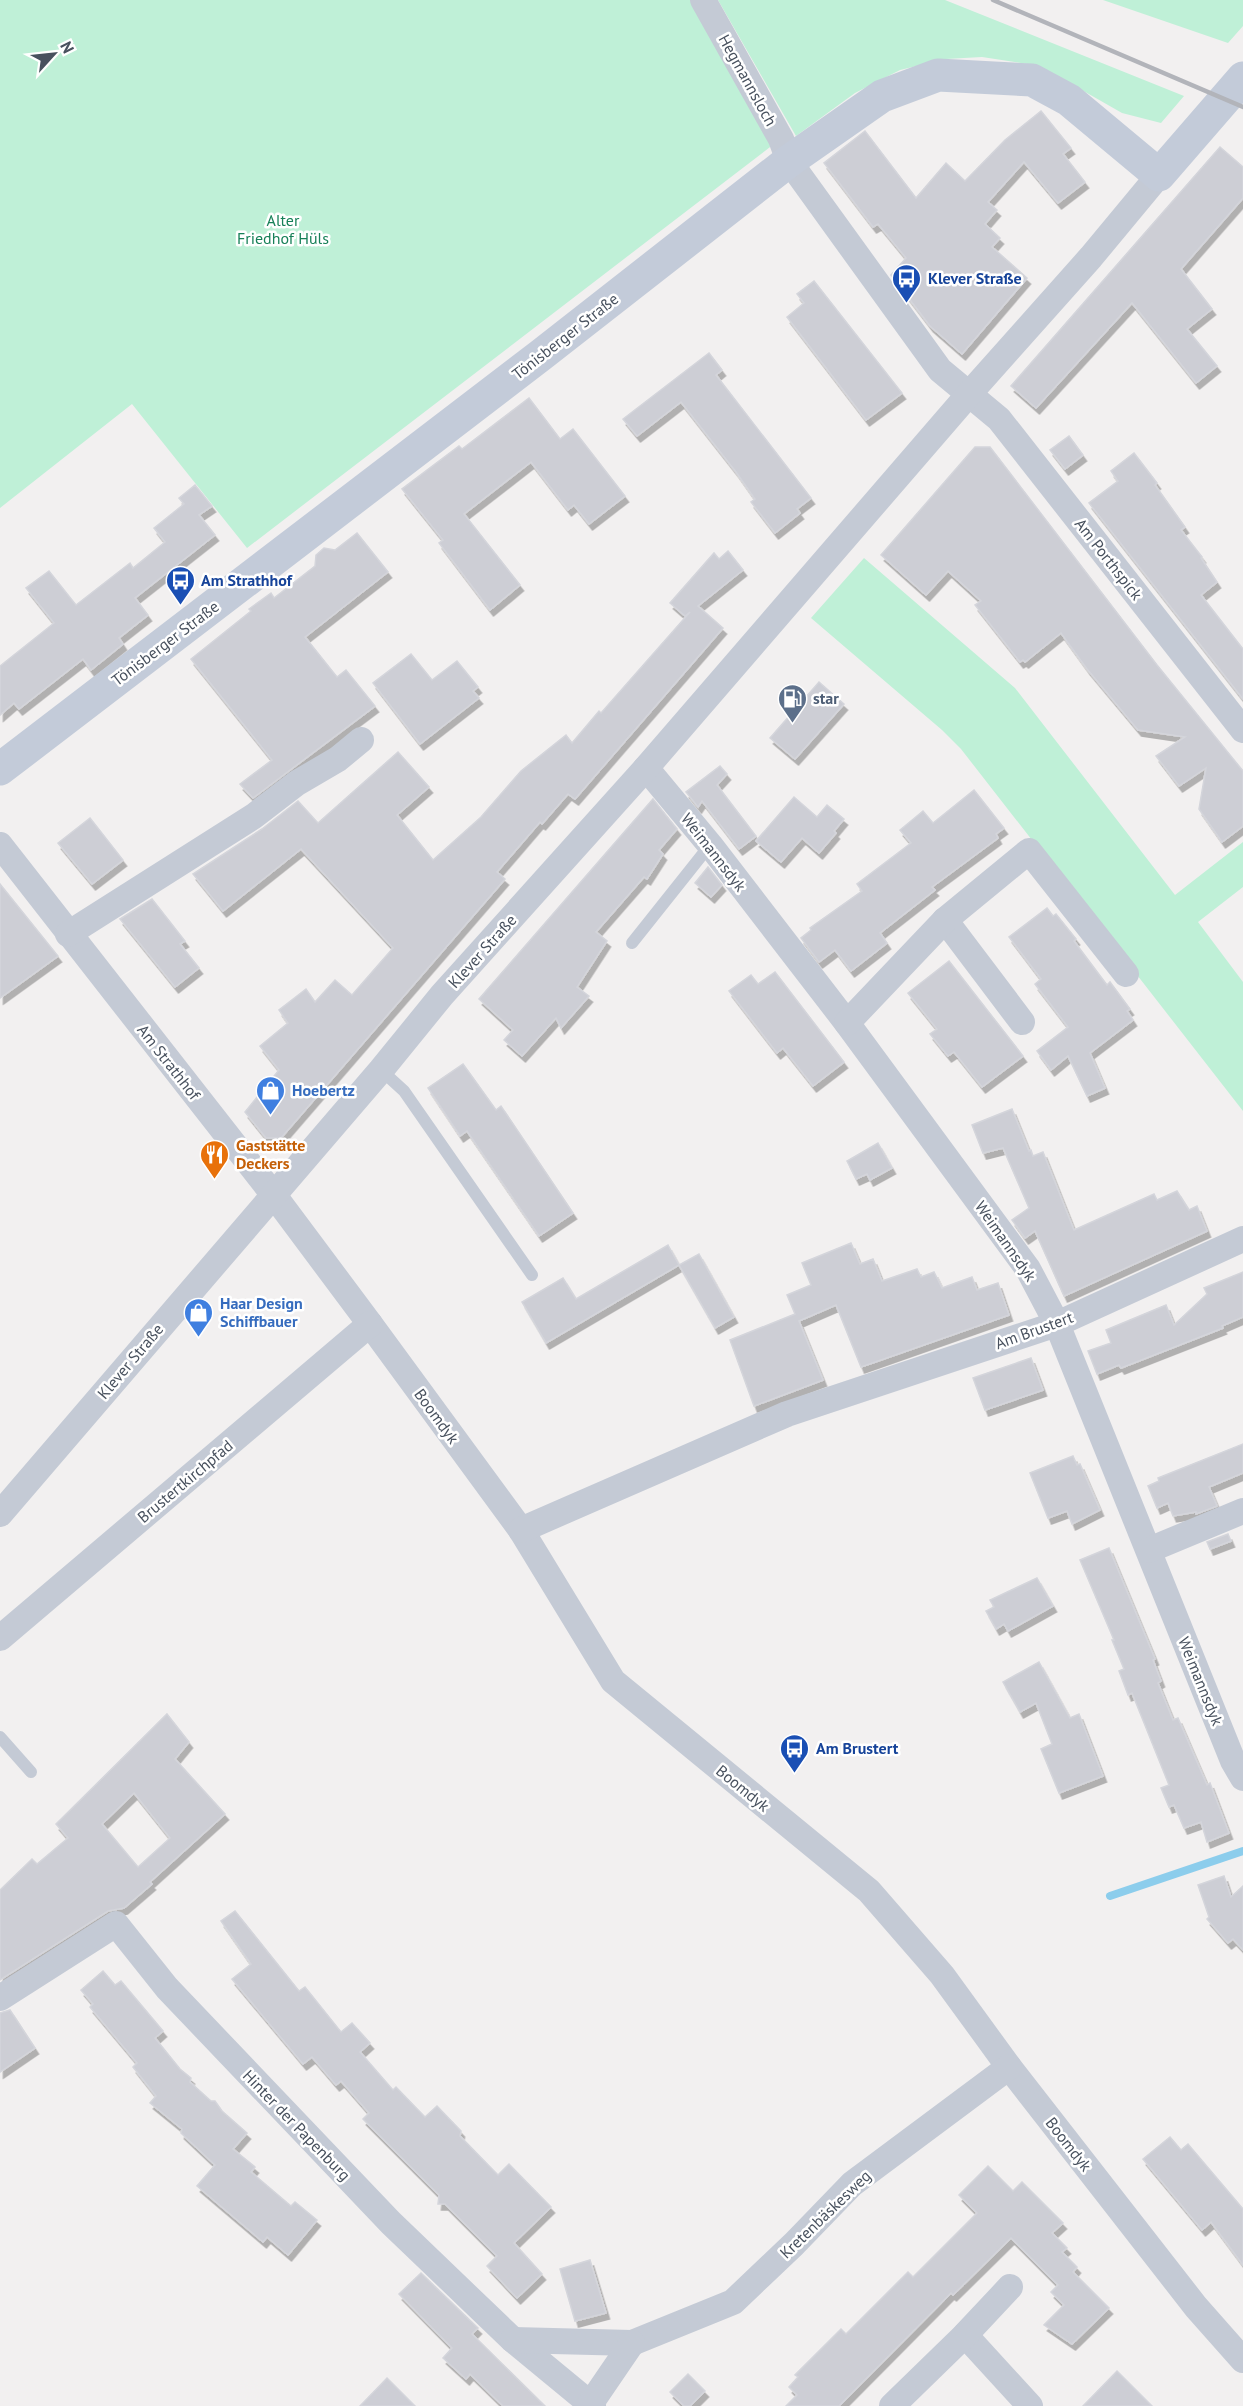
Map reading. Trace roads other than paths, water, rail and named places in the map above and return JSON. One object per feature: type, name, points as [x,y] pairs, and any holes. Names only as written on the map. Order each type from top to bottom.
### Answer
[{"type":"street","name":"Hegmannsloch","points":[[704,0],[780,139],[789,160]]},
{"type":"street","name":"Tönisberger Straße","points":[[0,769],[541,356],[789,160],[882,96],[938,75],[1032,80],[1069,100],[1159,175]]},
{"type":"street","name":"Klever Straße","points":[[0,1514],[381,1070],[442,995],[646,768],[969,394],[1091,258],[1243,78]]},
{"type":"street","points":[[789,160],[940,370],[969,394]]},
{"type":"street","name":"Am Porthspick","points":[[969,394],[999,419],[1243,730]]},
{"type":"street","points":[[68,934],[254,816],[297,783],[338,759],[361,740]]},
{"type":"street","name":"Weimannsdyk","points":[[646,768],[710,845],[847,1023],[1028,1269],[1057,1324],[1233,1761],[1243,1778]]},
{"type":"street","name":"Am Strathhof","points":[[0,845],[273,1194]]},
{"type":"street","points":[[847,1023],[945,920],[1029,851],[1126,974]]},
{"type":"street","points":[[945,920],[1022,1022]]},
{"type":"street","name":"Boomdyk","points":[[273,1194],[520,1530],[613,1681],[868,1891],[942,1975],[1009,2067],[1196,2307],[1243,2360]]},
{"type":"street","name":"Am Brustert","points":[[520,1530],[787,1414],[1057,1324],[1243,1239]]},
{"type":"street","name":"Brustertkirchpfad","points":[[0,1638],[370,1324]]},
{"type":"street","points":[[1149,1550],[1243,1511]]},
{"type":"street","name":"Hinter der Papenburg","points":[[0,1998],[116,1924],[167,1988],[390,2223],[513,2340],[591,2405]]},
{"type":"street","name":"Kretenbäskesweg","points":[[513,2340],[632,2343],[733,2302],[852,2184],[1009,2067]]},
{"type":"street","points":[[892,2406],[965,2335],[1010,2287]]},
{"type":"street","points":[[965,2335],[1030,2406]]},
{"type":"street","points":[[591,2405],[632,2343]]},
{"type":"lane","points":[[632,943],[710,845]]},
{"type":"lane","points":[[381,1070],[404,1091],[532,1275]]},
{"type":"lane","points":[[0,1737],[31,1772]]},
{"type":"waterway","points":[[1110,1896],[1243,1851]]},
{"type":"railway","points":[[993,0],[1243,107]]},
{"type":"place","name":"Klever Straße","points":[[907,304]]},
{"type":"place","name":"Am Strathhof","points":[[180,606]]},
{"type":"place","name":"star","points":[[792,724]]},
{"type":"place","name":"Hoebertz","points":[[271,1116]]},
{"type":"place","name":"Gaststätte Deckers","points":[[215,1180]]},
{"type":"place","name":"Haar Design Schiffbauer","points":[[199,1338]]},
{"type":"place","name":"Am Brustert","points":[[795,1774]]},
{"type":"park label","name":"Alter Friedhof Hüls","points":[[283,229]]}]
